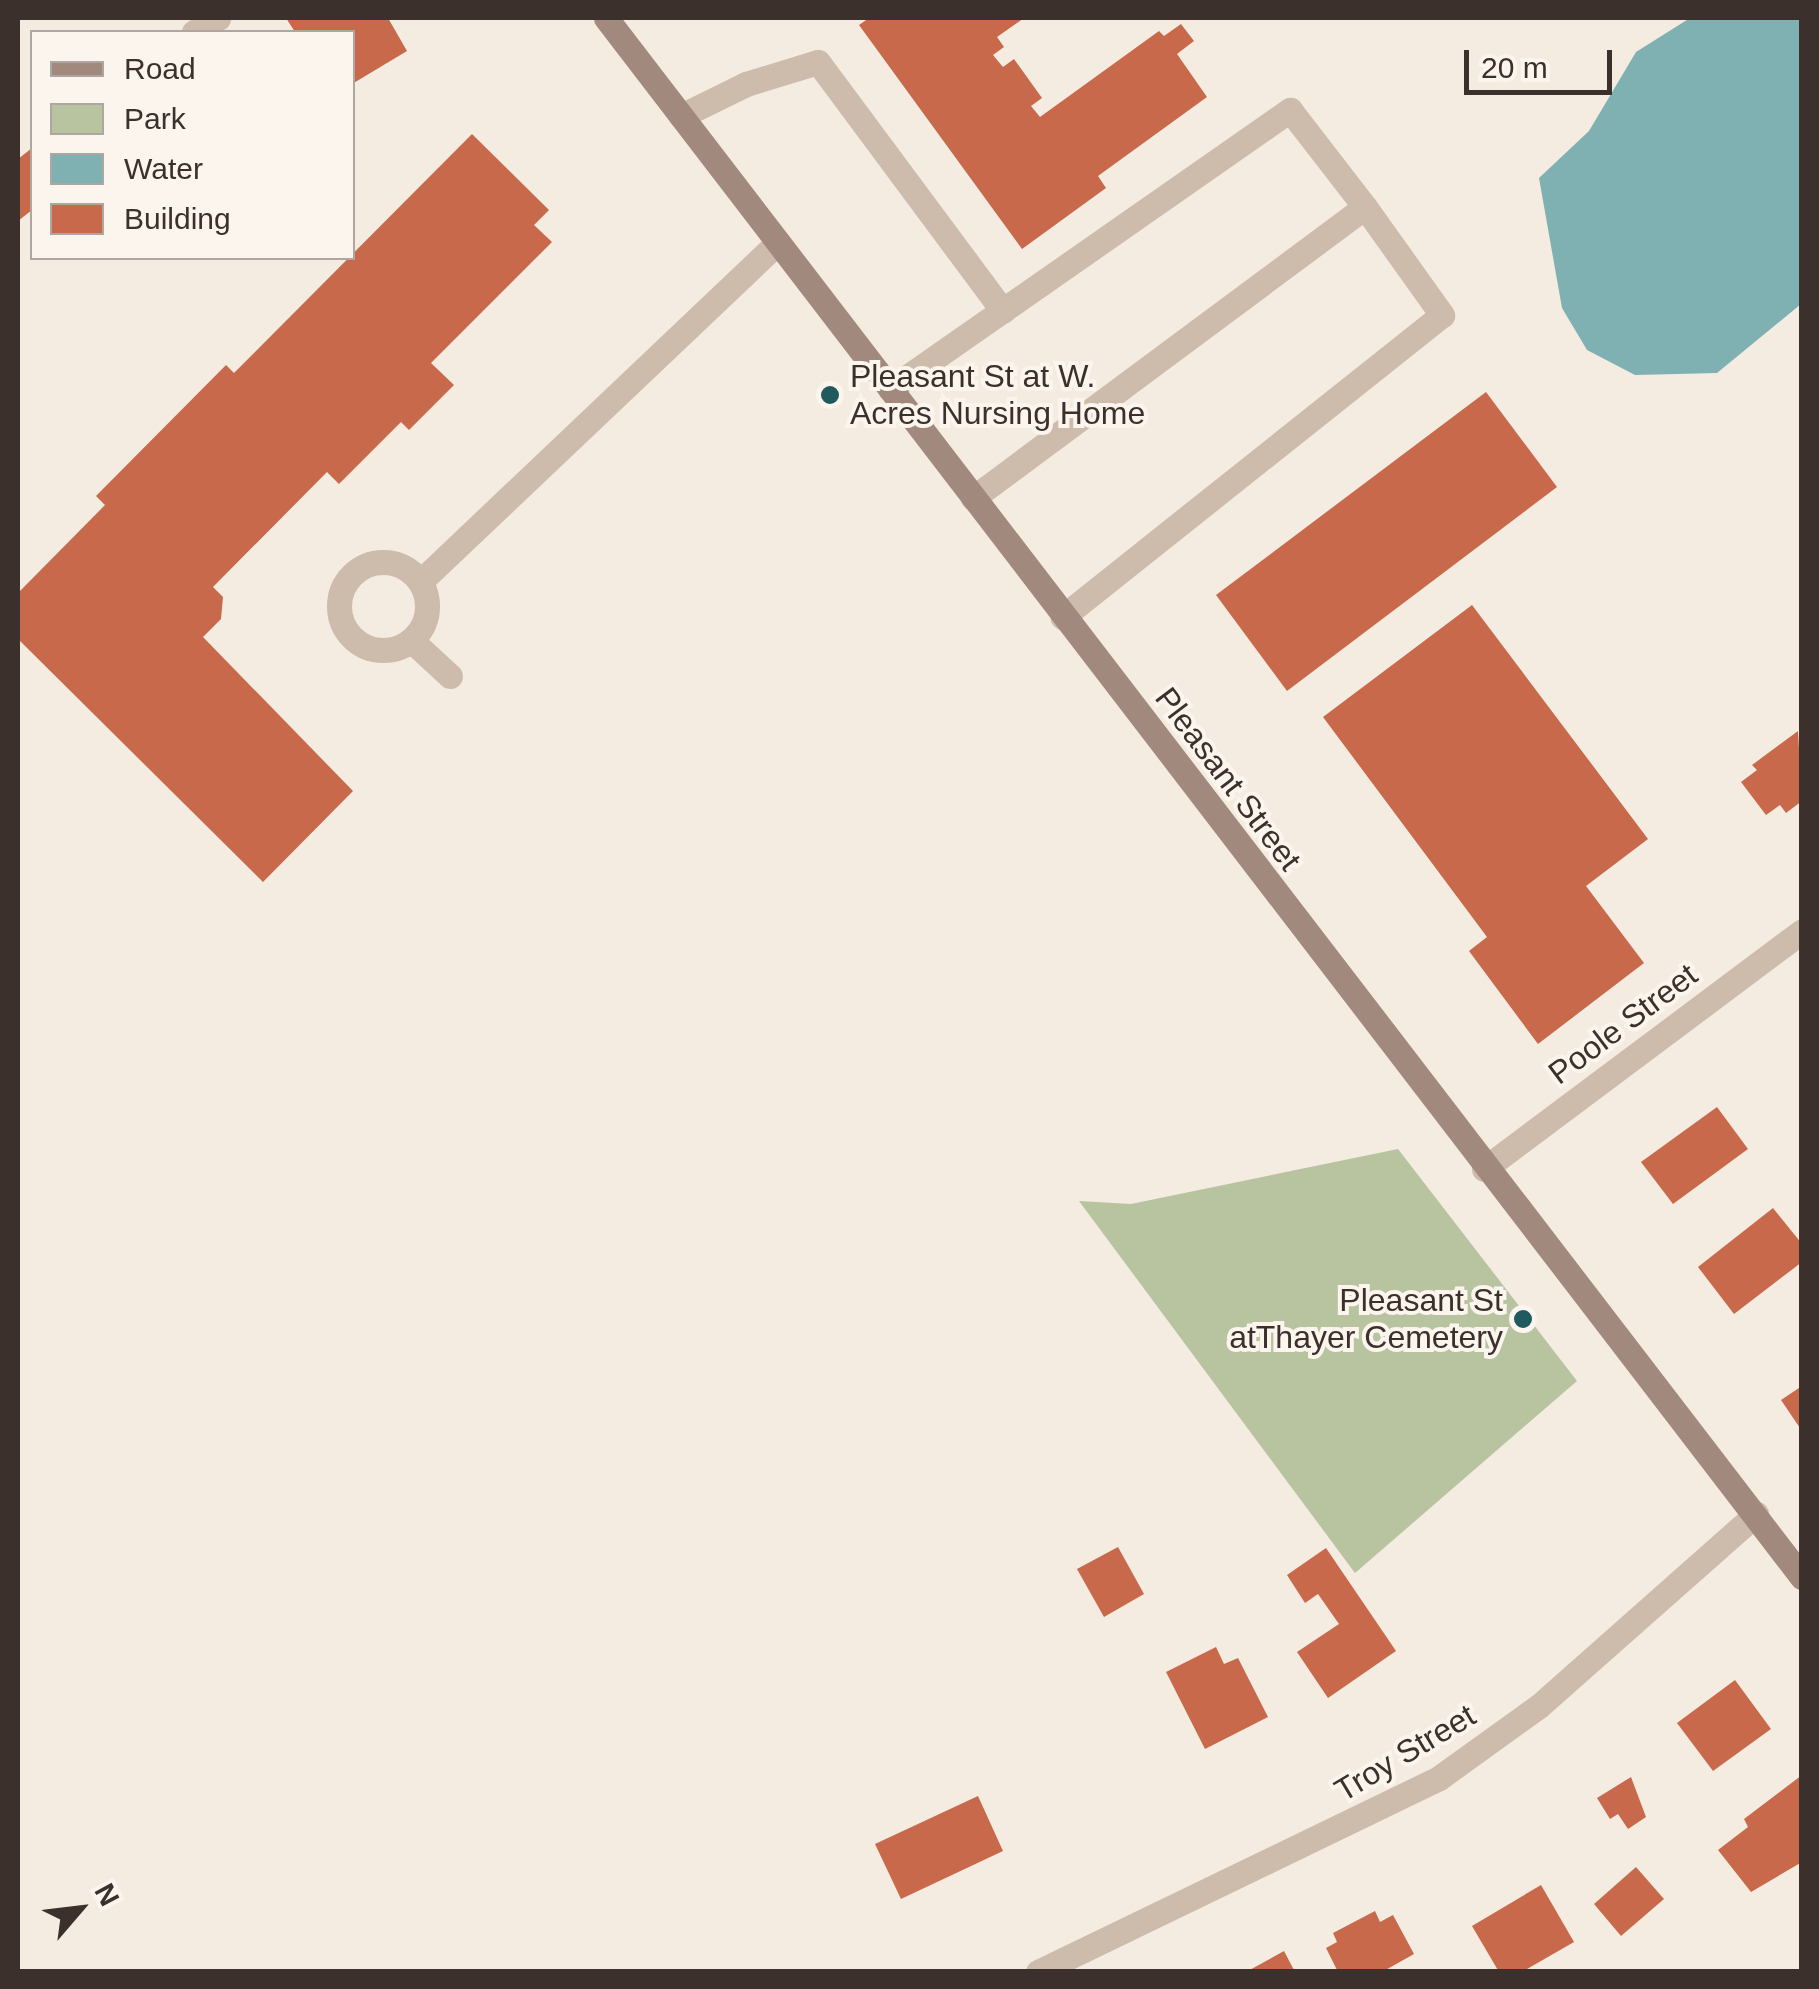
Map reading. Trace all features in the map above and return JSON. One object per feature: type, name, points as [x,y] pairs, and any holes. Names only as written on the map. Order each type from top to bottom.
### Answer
[{"type":"main road","name":"Pleasant Street","points":[[606,18],[1484,1169],[1802,1577]]},
{"type":"street","points":[[681,116],[746,84],[818,62],[1003,311]]},
{"type":"street","points":[[890,389],[1290,110],[1366,207],[1442,316],[1063,616]]},
{"type":"street","points":[[973,498],[1366,207]]},
{"type":"street","points":[[421,581],[778,242]]},
{"type":"street","points":[[384,560],[404,566],[421,581],[428,602],[424,623],[411,640],[392,650],[361,644],[340,620],[338,599],[346,578],[363,565],[384,560]]},
{"type":"street","points":[[411,640],[450,676]]},
{"type":"street","name":"Poole Street","points":[[1484,1169],[1802,930]]},
{"type":"street","name":"Troy Street","points":[[1038,1972],[1440,1778],[1538,1706],[1756,1514]]},
{"type":"green space","points":[[1398,1149],[1577,1381],[1355,1573],[1079,1201],[1131,1204]]},
{"type":"water","points":[[1690,18],[1801,18],[1801,304],[1717,373],[1635,375],[1587,350],[1562,308],[1539,178],[1589,131],[1636,52]]},
{"type":"building","points":[[286,18],[388,18],[407,51],[355,82],[355,30],[294,30]]},
{"type":"building","points":[[869,18],[1024,18],[997,37],[1004,47],[993,55],[1003,67],[1014,59],[1042,98],[1031,106],[1040,117],[1159,31],[1164,36],[1181,24],[1194,41],[1177,54],[1207,97],[1098,176],[1106,188],[1022,249],[859,25]]},
{"type":"building","points":[[472,134],[549,210],[534,225],[552,242],[431,363],[454,385],[409,430],[401,422],[339,484],[327,472],[213,587],[223,597],[221,619],[203,637],[353,791],[263,882],[18,639],[18,593],[105,505],[96,496],[226,365],[234,373],[347,260],[355,260],[355,251]]},
{"type":"building","points":[[30,150],[30,212],[18,221],[18,159]]},
{"type":"building","points":[[1486,392],[1557,487],[1287,691],[1216,595]]},
{"type":"building","points":[[1472,605],[1648,839],[1586,886],[1644,963],[1538,1044],[1469,951],[1487,937],[1323,717]]},
{"type":"building","points":[[1798,731],[1802,801],[1786,813],[1780,805],[1766,815],[1741,782],[1757,770],[1752,765]]},
{"type":"building","points":[[1717,1107],[1748,1149],[1673,1204],[1641,1162]]},
{"type":"building","points":[[1773,1208],[1802,1244],[1802,1262],[1734,1314],[1698,1267]]},
{"type":"building","points":[[1802,1386],[1802,1431],[1781,1400]]},
{"type":"building","points":[[1118,1547],[1144,1594],[1104,1617],[1077,1569]]},
{"type":"building","points":[[1326,1548],[1396,1651],[1328,1698],[1297,1652],[1339,1624],[1318,1594],[1305,1603],[1287,1575]]},
{"type":"building","points":[[1216,1647],[1224,1664],[1238,1658],[1268,1717],[1205,1749],[1166,1672]]},
{"type":"building","points":[[1735,1680],[1771,1729],[1713,1771],[1677,1723]]},
{"type":"building","points":[[1802,1775],[1802,1862],[1751,1892],[1718,1850],[1748,1827],[1744,1819]]},
{"type":"building","points":[[1631,1777],[1646,1817],[1628,1829],[1618,1814],[1610,1819],[1597,1798]]},
{"type":"building","points":[[978,1796],[1003,1851],[901,1899],[875,1844]]},
{"type":"building","points":[[1636,1867],[1664,1899],[1621,1936],[1594,1904]]},
{"type":"building","points":[[1541,1885],[1574,1942],[1522,1972],[1499,1972],[1472,1926]]},
{"type":"building","points":[[1375,1911],[1380,1922],[1393,1915],[1414,1954],[1382,1972],[1338,1972],[1326,1948],[1337,1942],[1333,1933]]},
{"type":"building","points":[[1284,1951],[1295,1972],[1246,1972]]},
{"type":"place","name":"Pleasant St at W. Acres Nursing Home","points":[[830,395]]},
{"type":"place","name":"Pleasant St atThayer Cemetery","points":[[1523,1319]]}]
